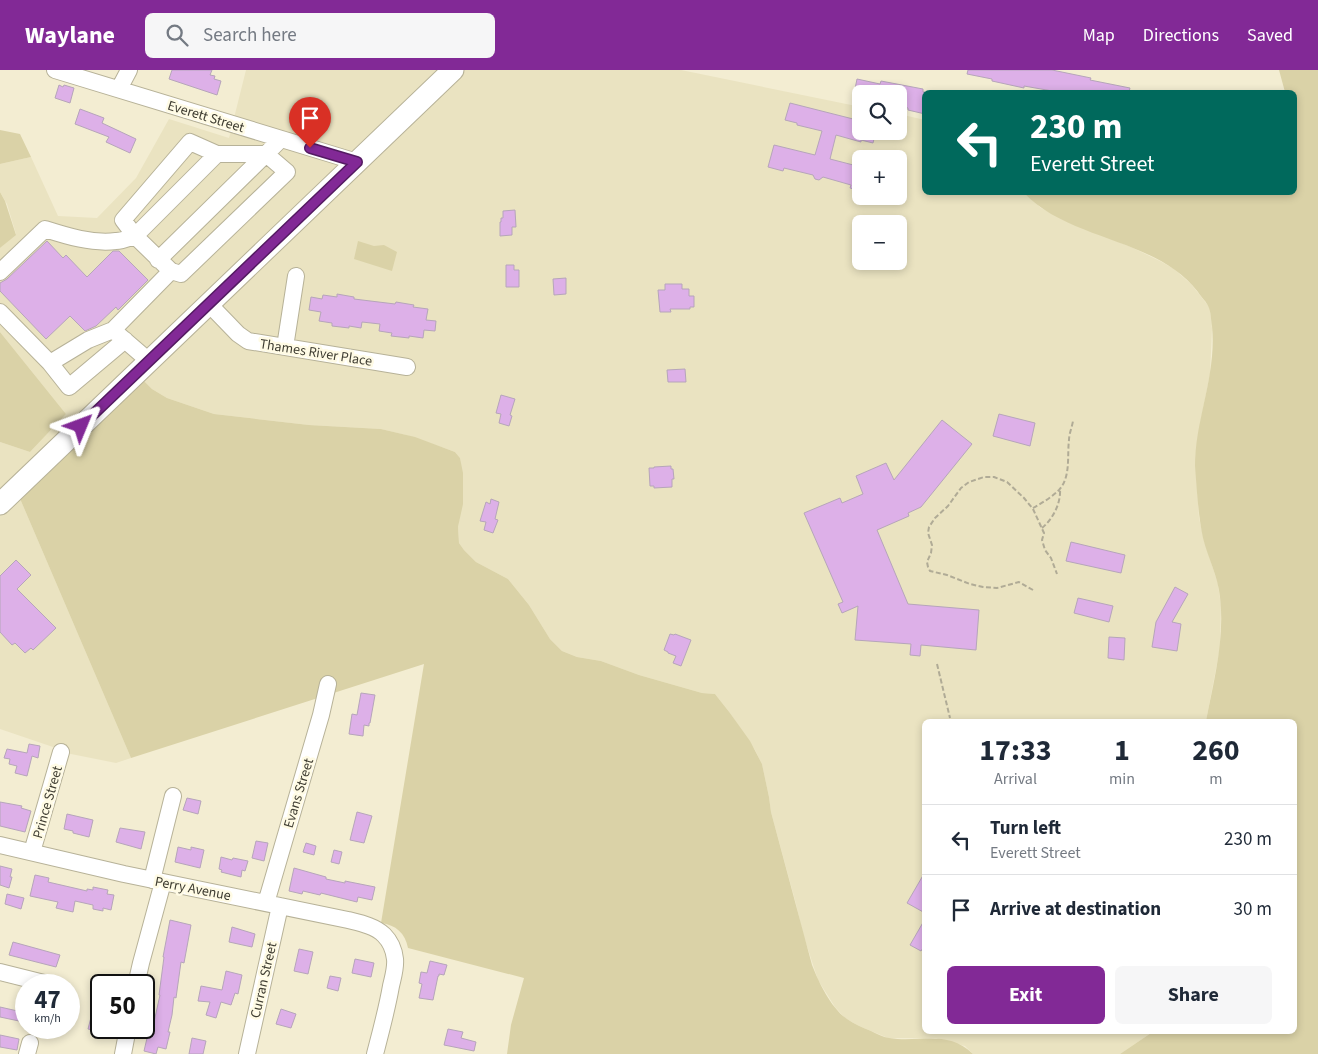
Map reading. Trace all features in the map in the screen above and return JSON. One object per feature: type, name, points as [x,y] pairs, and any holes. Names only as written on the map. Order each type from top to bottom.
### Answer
[{"type":"main road","points":[[0,504],[453,70]]},
{"type":"street","name":"Everett Street","points":[[55,70],[357,162]]},
{"type":"street","points":[[120,90],[129,70]]},
{"type":"street","points":[[158,260],[281,139]]},
{"type":"street","points":[[190,142],[217,154],[266,154],[287,172],[181,274],[171,271],[135,236],[123,220],[190,142]]},
{"type":"street","points":[[0,272],[45,228],[88,241],[116,241],[135,236],[217,154]]},
{"type":"street","points":[[0,312],[50,363],[69,387],[119,335],[171,271]]},
{"type":"street","points":[[284,347],[296,276]]},
{"type":"street","name":"Thames River Place","points":[[209,304],[243,338],[254,342],[407,367]]},
{"type":"street","points":[[119,335],[149,362]]},
{"type":"street","points":[[50,363],[88,340],[119,335]]},
{"type":"street","name":"Evans Street","points":[[273,904],[328,684]]},
{"type":"street","name":"Prince Street","points":[[32,852],[61,752]]},
{"type":"street","points":[[138,974],[153,920],[157,881],[173,796]]},
{"type":"street","name":"Perry Avenue","points":[[0,845],[157,881],[360,923],[374,928],[384,934],[394,952],[395,966],[375,1054]]},
{"type":"street","name":"Curran Street","points":[[247,1054],[273,904]]},
{"type":"street","points":[[0,972],[15,976]]},
{"type":"street","points":[[123,1054],[126,1039]]},
{"type":"path","points":[[1033,508],[1060,489],[1063,483],[1067,469],[1069,439],[1074,421]]},
{"type":"path","points":[[1032,590],[1018,582],[997,588],[983,587],[930,571],[927,562],[932,545],[928,533],[929,527],[961,488],[969,482],[984,477],[1001,479],[1007,482],[1024,498],[1033,508],[1042,528],[1044,533],[1042,540],[1045,550],[1051,558],[1057,574]]},
{"type":"path","points":[[1042,528],[1055,512],[1061,496],[1060,489]]},
{"type":"path","points":[[937,664],[950,718]]},
{"type":"shaded area","points":[[246,70],[681,70],[852,105],[852,140],[907,140],[907,116],[922,119],[922,195],[1026,195],[1041,208],[1070,223],[1131,247],[1174,269],[1191,284],[1210,308],[1212,328],[1210,374],[1195,458],[1199,518],[1218,584],[1221,606],[1220,648],[1206,719],[922,719],[922,1034],[1150,1034],[1120,1054],[973,1054],[965,1046],[935,1038],[888,1038],[845,1018],[835,1007],[818,980],[803,934],[771,812],[762,764],[755,750],[730,713],[715,694],[702,693],[639,675],[601,661],[577,657],[562,651],[550,639],[529,605],[508,579],[476,562],[459,543],[458,527],[463,497],[460,458],[455,452],[406,435],[381,429],[309,425],[214,414],[167,398],[152,389],[143,380],[18,494],[131,758],[116,763],[66,753],[0,729],[0,442],[30,452],[66,414],[0,332],[0,248],[16,234],[7,204],[0,192],[0,164],[31,157],[58,216],[97,218],[136,178],[169,119],[229,138]]},
{"type":"shaded area","points":[[1279,70],[1318,70],[1318,1054],[1120,1054],[1150,1034],[1297,1034],[1297,719],[1206,719],[1218,659],[1221,628],[1220,597],[1217,582],[1201,529],[1195,466],[1198,431],[1209,379],[1213,344],[1208,306],[1181,274],[1160,260],[1065,221],[1043,209],[1026,195],[1297,195],[1297,90],[1284,90]]},
{"type":"shaded area","points":[[0,130],[20,134],[31,157],[0,164]]},
{"type":"shaded area","points":[[0,192],[5,201],[16,235],[0,248]]},
{"type":"shaded area","points":[[358,241],[374,246],[384,245],[397,252],[392,271],[354,259]]},
{"type":"shaded area","points":[[0,332],[66,414],[30,452],[0,442]]},
{"type":"shaded area","points":[[143,380],[152,389],[167,398],[214,414],[309,425],[381,429],[415,437],[455,452],[460,458],[463,473],[463,504],[458,527],[459,543],[476,562],[508,579],[529,605],[550,639],[562,651],[577,657],[601,661],[639,675],[702,693],[715,694],[750,741],[762,764],[771,812],[812,965],[822,987],[841,1014],[853,1023],[884,1037],[943,1039],[963,1046],[973,1054],[507,1054],[511,1025],[524,978],[408,948],[405,938],[399,931],[381,923],[424,664],[131,758],[18,494]]},
{"type":"building","points":[[172,70],[212,70],[210,75],[215,76],[214,79],[221,81],[217,95],[169,79]]},
{"type":"building","points":[[968,70],[1052,70],[1130,88],[1130,90],[1047,90],[1024,86],[1024,88],[967,74]]},
{"type":"building","points":[[857,79],[880,84],[881,81],[902,85],[856,85]]},
{"type":"building","points":[[59,85],[74,88],[70,103],[55,98]]},
{"type":"building","points":[[907,86],[923,89],[922,113],[908,110]]},
{"type":"building","points":[[790,103],[852,119],[852,139],[836,135],[830,159],[852,165],[852,189],[850,188],[851,185],[823,177],[819,180],[815,179],[813,175],[784,168],[783,171],[768,167],[774,145],[815,155],[822,131],[785,120]]},
{"type":"building","points":[[80,109],[104,118],[102,123],[136,139],[130,153],[106,142],[109,137],[75,124]]},
{"type":"building","points":[[861,140],[874,140],[873,143]]},
{"type":"building","points":[[515,210],[516,227],[512,227],[512,235],[500,236],[500,222],[501,218],[503,218],[503,211]]},
{"type":"building","points":[[47,241],[63,258],[66,255],[87,277],[113,251],[119,251],[148,280],[118,310],[116,307],[96,326],[85,331],[70,316],[46,339],[0,291],[0,283],[7,279]]},
{"type":"building","points":[[506,265],[514,265],[514,270],[519,270],[519,287],[506,287]]},
{"type":"building","points":[[566,278],[566,294],[554,295],[553,279]]},
{"type":"building","points":[[665,284],[682,284],[682,289],[689,289],[689,296],[694,296],[694,307],[690,307],[690,309],[670,309],[671,312],[660,312],[658,290],[665,290]]},
{"type":"building","points":[[337,294],[354,297],[354,299],[395,304],[396,302],[428,309],[426,320],[436,321],[435,331],[424,330],[423,338],[409,336],[409,338],[391,336],[392,333],[379,331],[380,324],[362,322],[361,328],[349,326],[349,328],[332,326],[332,323],[319,321],[321,312],[309,310],[311,297],[322,299],[323,295],[337,297]]},
{"type":"building","points":[[685,369],[686,382],[668,382],[667,370]]},
{"type":"building","points":[[501,395],[515,399],[509,426],[499,423],[501,414],[496,413]]},
{"type":"building","points":[[999,414],[1035,423],[1030,446],[993,436]]},
{"type":"building","points":[[942,420],[972,444],[921,507],[908,513],[909,516],[877,530],[908,604],[979,610],[976,650],[921,645],[920,656],[910,655],[911,644],[855,640],[858,606],[842,613],[838,604],[843,602],[804,513],[840,498],[842,503],[863,494],[856,476],[886,463],[894,480]]},
{"type":"building","points":[[671,466],[674,479],[672,479],[672,487],[654,488],[654,486],[650,486],[649,468]]},
{"type":"building","points":[[491,499],[499,502],[495,519],[498,520],[493,533],[484,530],[486,522],[480,521],[486,502],[490,504]]},
{"type":"building","points":[[1071,542],[1125,555],[1121,573],[1066,561]]},
{"type":"building","points":[[16,560],[31,575],[17,589],[56,628],[33,650],[31,648],[25,653],[15,643],[12,645],[0,632],[0,576]]},
{"type":"building","points":[[1175,587],[1188,594],[1172,622],[1181,624],[1177,651],[1152,647],[1156,622]]},
{"type":"building","points":[[1078,598],[1113,606],[1109,622],[1074,613]]},
{"type":"building","points":[[670,634],[691,640],[681,666],[673,663],[676,656],[664,650]]},
{"type":"building","points":[[1109,637],[1125,638],[1124,660],[1108,658]]},
{"type":"building","points":[[361,693],[375,695],[370,723],[369,726],[364,725],[363,736],[349,734],[352,714],[357,715]]},
{"type":"building","points":[[29,744],[40,746],[38,758],[32,756],[27,776],[15,773],[17,766],[9,764],[10,759],[4,758],[7,749],[27,753]]},
{"type":"building","points":[[187,798],[201,801],[198,814],[183,810]]},
{"type":"building","points":[[0,802],[22,806],[21,808],[31,811],[25,832],[0,826]]},
{"type":"building","points":[[357,812],[372,816],[364,843],[350,840]]},
{"type":"building","points":[[67,814],[93,820],[89,837],[64,829]]},
{"type":"building","points":[[120,828],[145,832],[141,849],[116,842]]},
{"type":"building","points":[[256,841],[268,843],[264,861],[252,858]]},
{"type":"building","points":[[306,843],[316,846],[314,855],[303,852]]},
{"type":"building","points":[[178,847],[204,850],[200,868],[175,862]]},
{"type":"building","points":[[334,850],[342,852],[339,864],[331,862]]},
{"type":"building","points":[[221,857],[248,861],[245,871],[242,870],[241,877],[221,872],[222,870],[219,869]]},
{"type":"building","points":[[0,866],[12,869],[9,888],[0,885]]},
{"type":"building","points":[[294,868],[326,877],[326,879],[375,887],[372,900],[358,897],[357,902],[321,893],[320,895],[303,891],[302,894],[289,891]]},
{"type":"building","points":[[35,875],[49,878],[48,882],[87,891],[87,889],[93,890],[93,887],[108,890],[107,894],[114,895],[111,910],[103,908],[103,911],[93,909],[93,905],[75,901],[73,912],[56,908],[58,902],[30,896]]},
{"type":"building","points":[[922,877],[922,911],[907,903]]},
{"type":"building","points":[[7,894],[24,898],[21,909],[5,904]]},
{"type":"building","points":[[170,920],[191,925],[184,963],[181,962],[166,1049],[158,1047],[156,1054],[144,1051],[147,1039],[155,1039],[155,1018],[160,995],[163,957]]},
{"type":"building","points":[[922,924],[922,950],[921,951],[910,945]]},
{"type":"building","points":[[232,927],[255,934],[252,947],[229,942]]},
{"type":"building","points":[[13,942],[60,955],[56,967],[9,955]]},
{"type":"building","points":[[299,949],[313,952],[308,974],[294,971]]},
{"type":"building","points":[[355,959],[374,963],[371,977],[352,973]]},
{"type":"building","points":[[430,961],[447,965],[444,975],[439,974],[438,976],[433,1000],[419,998],[422,984],[419,983],[421,972],[427,973]]},
{"type":"building","points":[[226,971],[242,975],[238,994],[235,993],[231,1005],[221,1002],[216,1018],[206,1015],[210,1002],[198,1001],[201,986],[222,990]]},
{"type":"building","points":[[330,976],[341,978],[338,991],[327,988]]},
{"type":"building","points":[[0,1007],[15,1010],[15,1020],[0,1017]]},
{"type":"building","points":[[281,1009],[296,1014],[291,1028],[276,1024]]},
{"type":"building","points":[[448,1029],[463,1032],[461,1038],[476,1042],[474,1051],[444,1045]]},
{"type":"building","points":[[0,1035],[19,1039],[17,1050],[0,1047]]},
{"type":"building","points":[[192,1038],[206,1041],[203,1054],[189,1054]]},
{"type":"route","points":[[81,426],[357,162],[310,148]]}]
